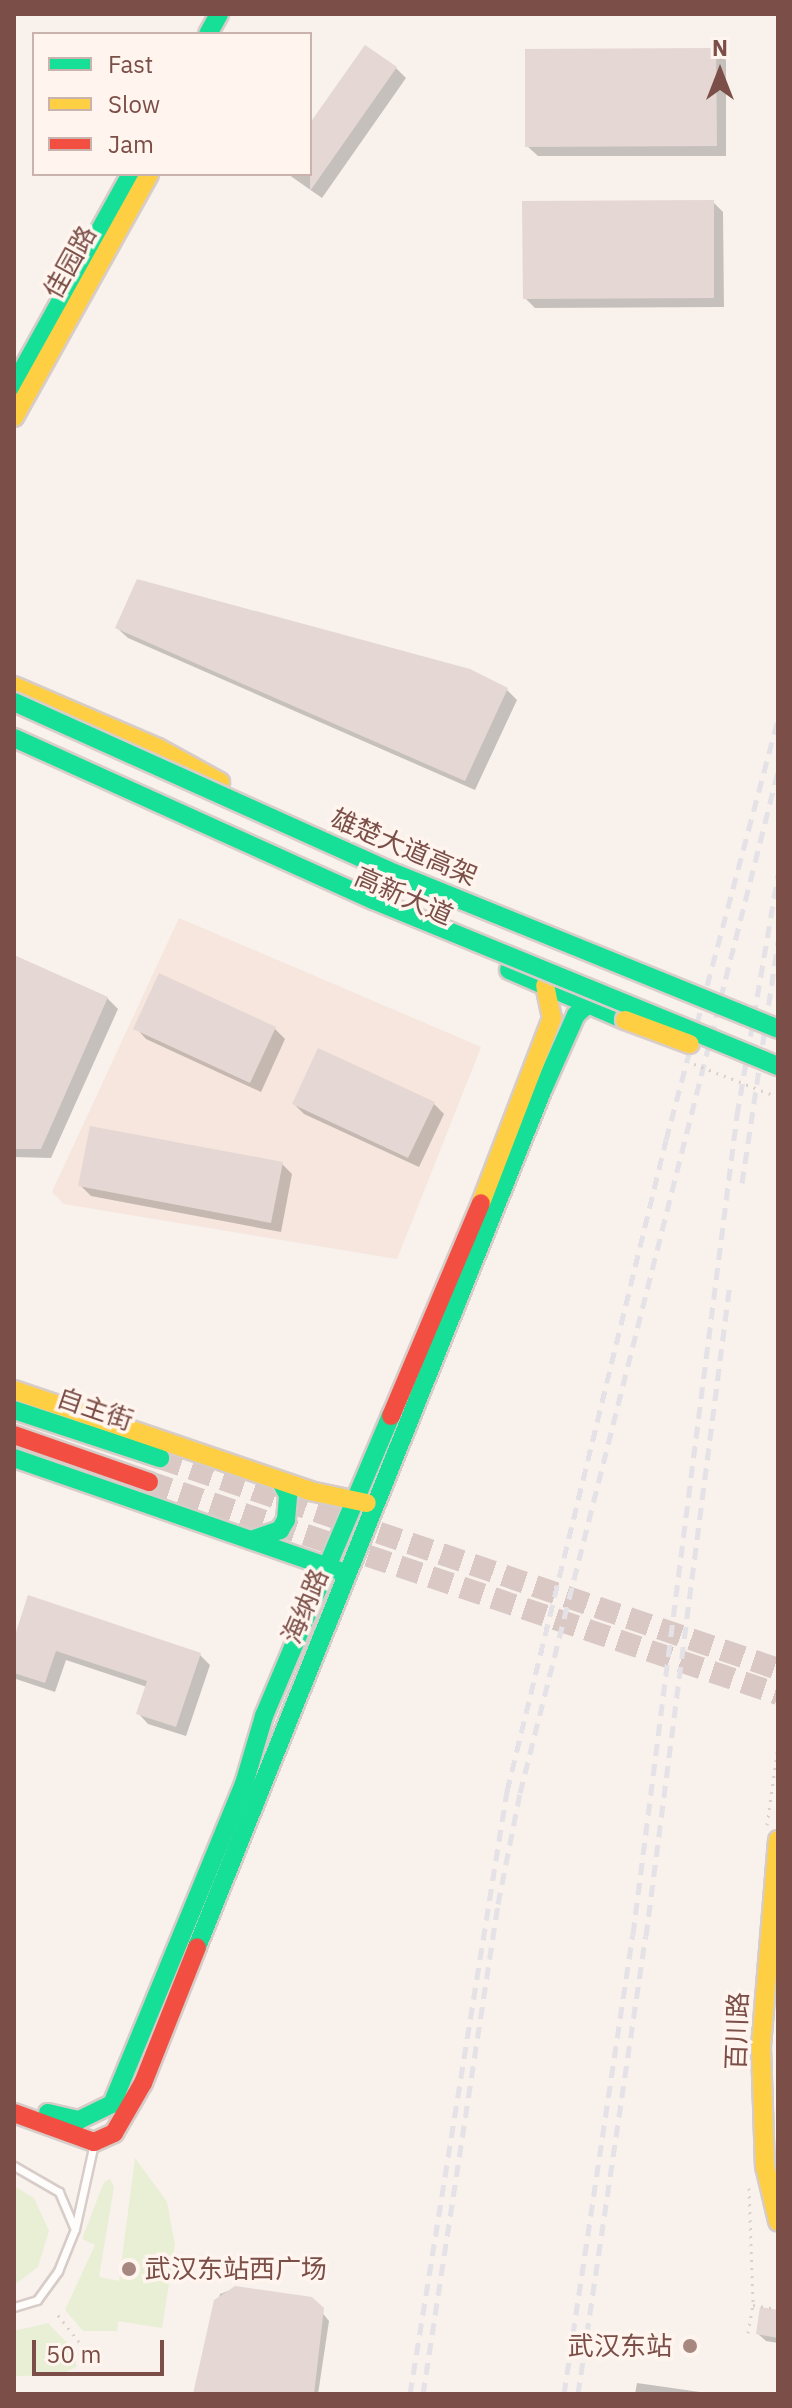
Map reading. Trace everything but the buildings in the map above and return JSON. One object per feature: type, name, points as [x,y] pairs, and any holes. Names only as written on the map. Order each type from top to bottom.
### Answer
[{"type":"main road","points":[[209,32],[219,14]]},
{"type":"main road","points":[[225,32],[234,14]]},
{"type":"main road","name":"佳园路","points":[[14,385],[130,176]]},
{"type":"main road","name":"佳园路","points":[[14,417],[148,176]]},
{"type":"main road","points":[[14,673],[41,696]]},
{"type":"main road","name":"高新大道","points":[[14,686],[158,748],[240,794],[644,966],[778,1019]]},
{"type":"main road","name":"雄楚大道高架","points":[[14,702],[387,870],[778,1029]]},
{"type":"main road","points":[[14,738],[387,906],[778,1066]]},
{"type":"main road","name":"高新大道","points":[[14,750],[545,986],[625,1020],[778,1077]]},
{"type":"main road","points":[[222,843],[203,817],[202,804],[212,796],[240,794]]},
{"type":"main road","name":"海纳路","points":[[79,2120],[112,2104],[125,2075],[326,1567],[505,1147],[552,1018],[545,986]]},
{"type":"main road","name":"海纳路","points":[[94,2142],[114,2133],[143,2083],[347,1573],[517,1164],[543,1089],[576,1015],[588,1004]]},
{"type":"main road","points":[[14,1390],[281,1482],[376,1507]]},
{"type":"main road","name":"自主街","points":[[14,1410],[160,1458]]},
{"type":"main road","name":"自主街","points":[[14,1435],[149,1482]]},
{"type":"main road","points":[[14,1458],[347,1573]]},
{"type":"main road","points":[[254,1539],[280,1530],[286,1520],[288,1495],[281,1482]]},
{"type":"main road","name":"百川路","points":[[778,1840],[761,2047],[765,2166],[778,2221]]},
{"type":"main road","points":[[14,2099],[79,2120]]},
{"type":"main road","points":[[14,2113],[94,2142]]},
{"type":"lane","points":[[14,2307],[37,2300],[48,2289],[75,2229],[94,2142],[79,2120]]},
{"type":"lane","points":[[14,2166],[59,2192],[75,2229]]},
{"type":"path","points":[[692,1063],[778,1097]]},
{"type":"path","points":[[748,2333],[753,2305]]},
{"type":"path","points":[[58,2315],[79,2342]]},
{"type":"shaded area","points":[[179,918],[481,1047],[397,1259],[64,1204],[52,1192]]},
{"type":"green space","points":[[135,2158],[167,2202],[175,2245],[162,2328],[118,2321],[117,2331],[83,2331],[65,2310],[95,2245],[82,2239],[104,2182],[110,2179],[114,2187],[99,2277],[119,2281]]},
{"type":"green space","points":[[14,2186],[34,2198],[49,2231],[38,2267],[14,2285]]},
{"type":"green space","points":[[48,2323],[76,2352],[76,2367],[60,2375],[14,2376],[14,2331]]},
{"type":"tunnel","points":[[160,1458],[778,1669]]},
{"type":"tunnel","points":[[149,1482],[778,1694]]},
{"type":"railway","points":[[410,2394],[507,1791],[666,1140],[778,718]]},
{"type":"railway","points":[[423,2394],[498,1904],[520,1793],[778,771]]},
{"type":"railway","points":[[564,2394],[633,1934],[737,1115],[778,874]]},
{"type":"railway","points":[[742,1183],[778,942]]},
{"type":"railway","points":[[578,2394],[646,1936],[730,1283]]},
{"type":"traffic: fast","points":[[209,32],[219,14]]},
{"type":"traffic: fast","points":[[14,385],[130,176]]},
{"type":"traffic: fast","points":[[14,702],[387,870],[778,1029]]},
{"type":"traffic: fast","points":[[14,738],[373,900],[778,1066]]},
{"type":"traffic: fast","points":[[509,970],[625,1020]]},
{"type":"traffic: fast","points":[[197,1947],[543,1089],[576,1015],[588,1004]]},
{"type":"traffic: fast","points":[[14,1410],[160,1458]]},
{"type":"traffic: fast","points":[[48,2113],[79,2120],[112,2104],[244,1784],[264,1716],[391,1416]]},
{"type":"traffic: fast","points":[[14,1458],[337,1570]]},
{"type":"traffic: fast","points":[[254,1539],[280,1530],[286,1520],[288,1495],[281,1482]]},
{"type":"traffic: slow","points":[[14,417],[148,176]]},
{"type":"traffic: slow","points":[[14,686],[158,748],[220,782]]},
{"type":"traffic: slow","points":[[481,1203],[552,1018],[545,986]]},
{"type":"traffic: slow","points":[[625,1020],[690,1044]]},
{"type":"traffic: slow","points":[[14,1390],[310,1491],[367,1503]]},
{"type":"traffic: slow","points":[[778,1840],[761,2047],[765,2166],[778,2221]]},
{"type":"traffic: jam","points":[[391,1416],[481,1203]]},
{"type":"traffic: jam","points":[[14,1435],[149,1482]]},
{"type":"traffic: jam","points":[[14,2113],[94,2142],[114,2133],[143,2083],[197,1947]]},
{"type":"place","name":"武汉东站西广场","points":[[129,2269]]},
{"type":"place","name":"武汉东站","points":[[690,2346]]}]
